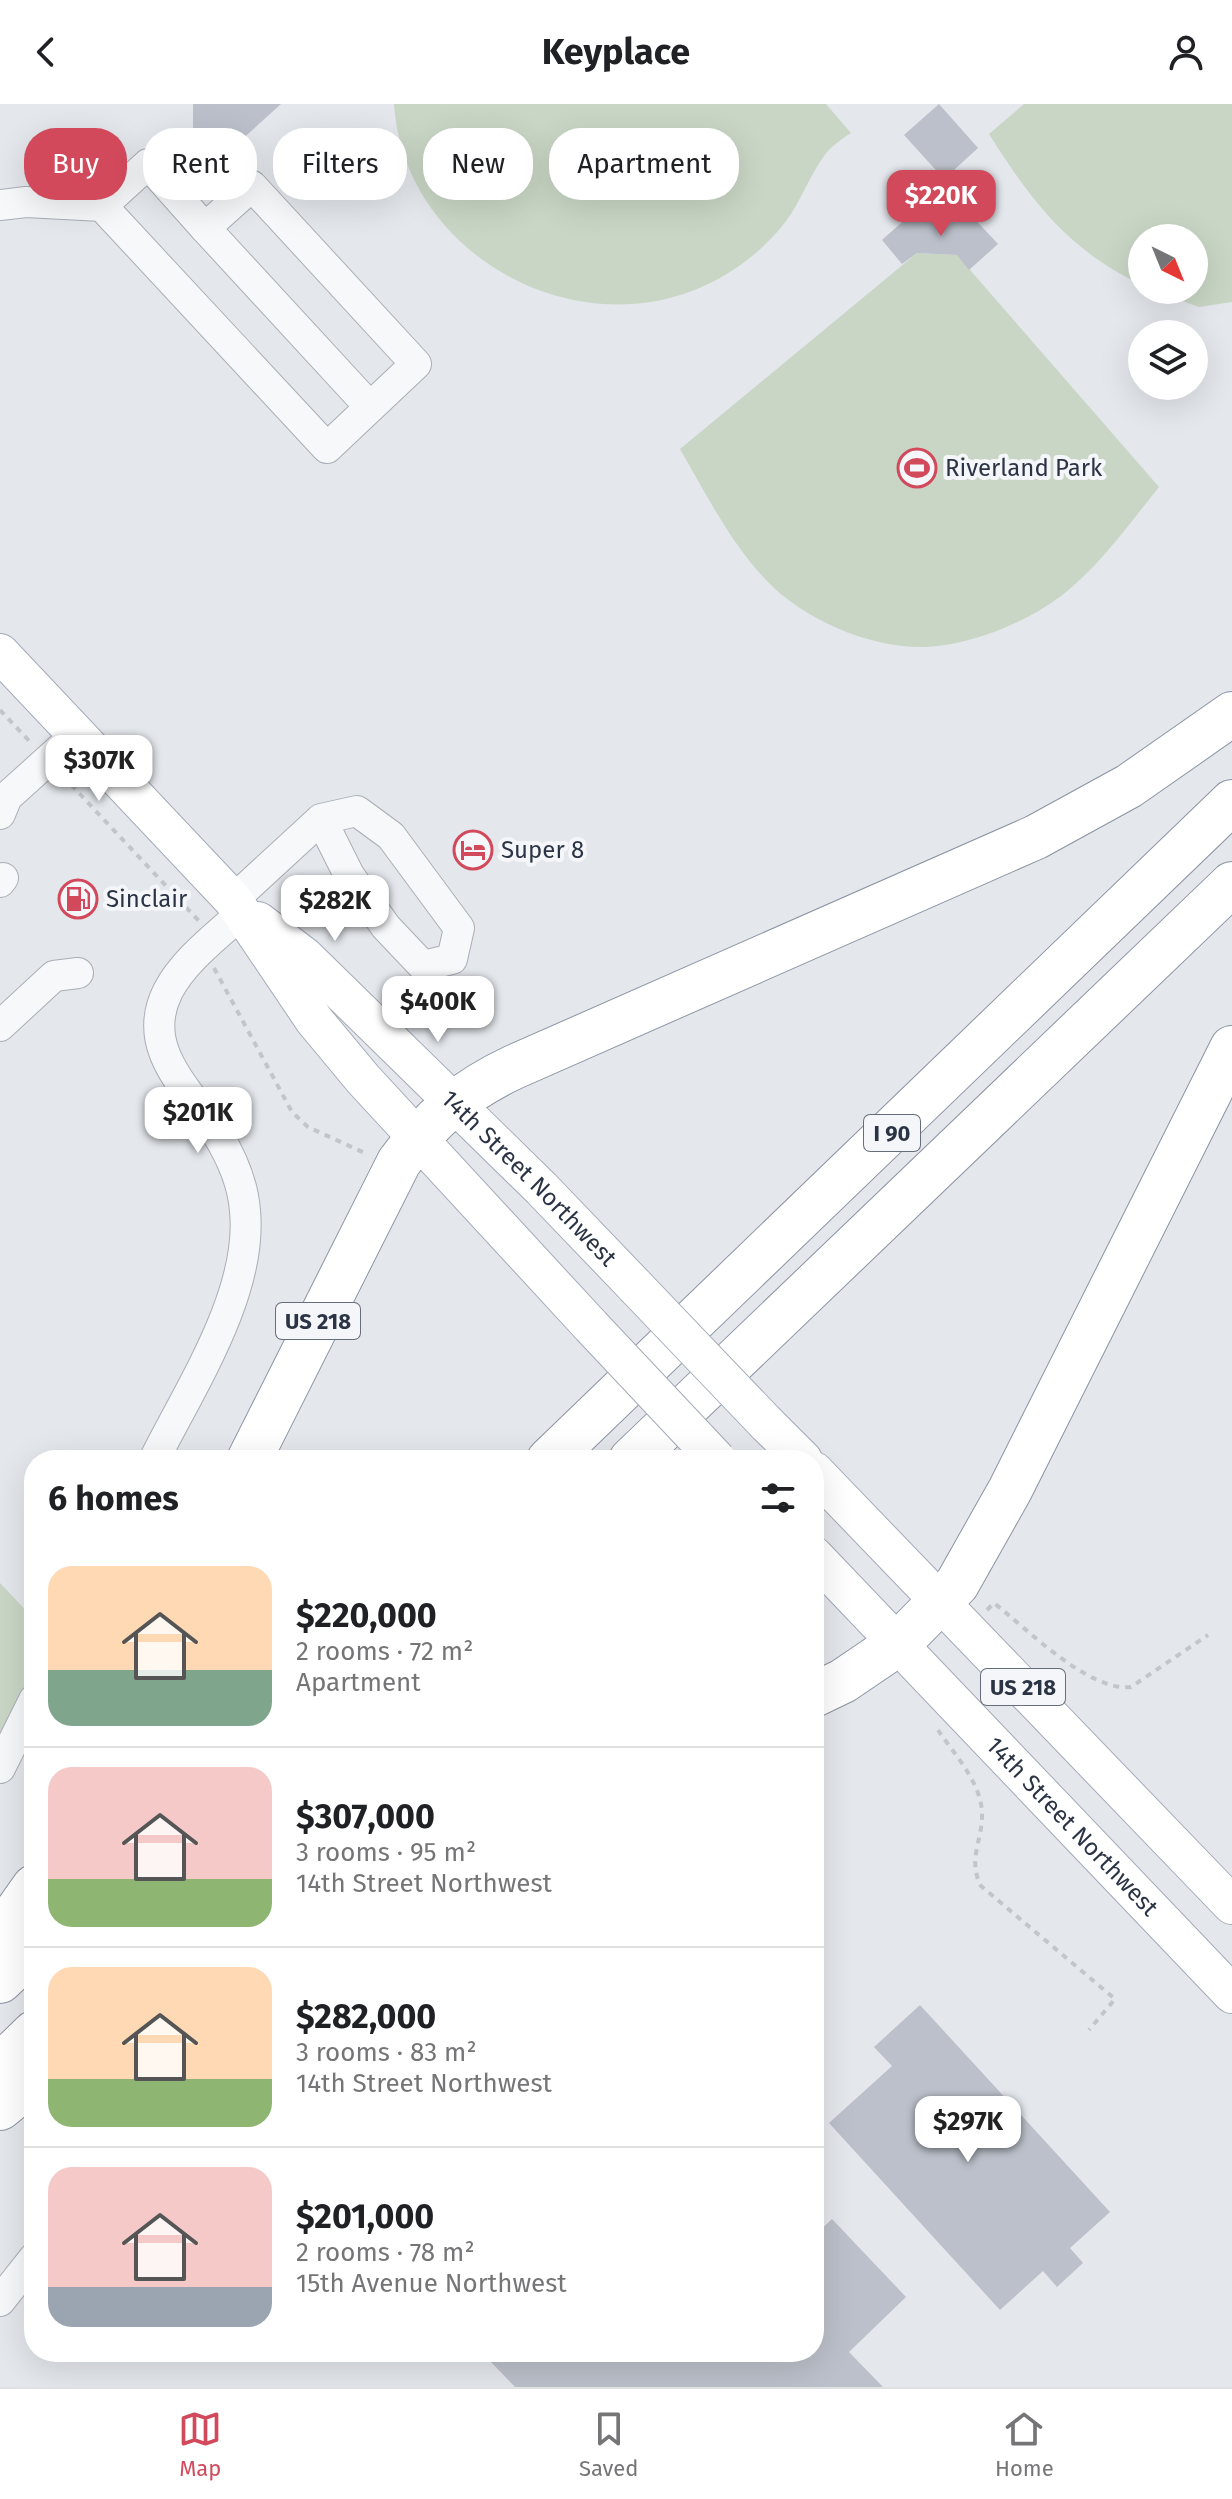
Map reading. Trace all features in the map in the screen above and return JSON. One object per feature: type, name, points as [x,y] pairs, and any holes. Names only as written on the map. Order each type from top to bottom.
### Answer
[{"type":"highway","points":[[452,1101],[514,1067],[1036,837],[1129,786],[1232,714]]},
{"type":"highway","name":"I 90","points":[[559,1450],[1232,802]]},
{"type":"highway","name":"I 90","points":[[641,1450],[1232,884]]},
{"type":"highway","points":[[824,1690],[899,1643],[957,1584],[1010,1490],[1232,1048]]},
{"type":"highway","name":"US 218","points":[[254,1450],[408,1149],[452,1101]]},
{"type":"highway","points":[[0,1935],[24,1901]]},
{"type":"highway","points":[[0,1981],[24,1958]]},
{"type":"highway","points":[[0,2066],[24,2043]]},
{"type":"highway","points":[[0,2108],[24,2088]]},
{"type":"main road","name":"14th Street Northwest","points":[[0,653],[238,906],[305,957],[452,1101],[793,1450]]},
{"type":"main road","name":"14th Street Northwest","points":[[238,906],[279,973],[408,1149],[591,1326],[708,1450]]},
{"type":"main road","name":"US 218","points":[[824,1481],[1232,1905]]},
{"type":"main road","name":"14th Street Northwest","points":[[824,1566],[1232,1994]]},
{"type":"street","points":[[102,206],[148,164],[370,407]]},
{"type":"street","points":[[0,205],[26,202],[102,206],[327,448],[416,364],[252,186],[205,228]]},
{"type":"street","points":[[0,814],[7,797],[77,734]]},
{"type":"street","points":[[159,1450],[230,1303],[246,1239],[240,1180],[229,1153],[177,1081],[165,1058],[159,1036],[167,992],[238,906],[321,819],[357,811],[391,836],[459,928],[452,959],[423,966],[386,927],[349,875],[321,819]]},
{"type":"street","points":[[0,1016],[35,983],[66,974],[0,1026]]},
{"type":"street","points":[[0,1768],[24,1720]]},
{"type":"street","points":[[0,2301],[24,2271]]},
{"type":"path","points":[[0,710],[199,921],[213,966],[284,1099],[300,1121],[342,1146],[408,1149]]},
{"type":"path","points":[[994,1603],[1083,1673],[1121,1688],[1131,1687],[1208,1635]]},
{"type":"path","points":[[936,1728],[980,1799],[982,1819],[974,1859],[981,1886],[1115,1999],[1089,2030]]},
{"type":"green space","points":[[394,104],[826,104],[851,133],[824,156],[791,214],[777,232],[743,263],[725,275],[672,297],[618,304],[564,298],[513,278],[468,248],[427,200],[533,200],[533,128],[423,128],[423,192],[407,161],[407,128],[399,128]]},
{"type":"green space","points":[[1024,104],[1232,104],[1232,302],[1199,307],[1191,304],[1208,304],[1208,224],[1128,224],[1128,277],[1093,256],[1054,222],[989,134]]},
{"type":"green space","name":"Riverland Park","points":[[917,253],[957,255],[1159,487],[1101,558],[1047,606],[997,631],[961,642],[926,647],[884,643],[862,637],[819,620],[782,595],[742,551],[680,449]]},
{"type":"green space","points":[[0,1583],[24,1608],[24,1713],[0,1757]]},
{"type":"building","points":[[193,104],[281,104],[255,128],[193,128]]},
{"type":"building","points":[[939,104],[978,148],[944,179],[904,135]]},
{"type":"building","points":[[910,215],[971,215],[998,244],[969,270],[957,255],[917,253],[902,264],[882,240]]},
{"type":"building","points":[[920,2005],[1110,2212],[1070,2248],[1083,2263],[1057,2287],[1043,2271],[1000,2310],[829,2123],[892,2066],[874,2047]]},
{"type":"building","points":[[832,2219],[906,2297],[849,2352],[883,2387],[515,2387],[491,2362],[824,2362],[824,2227]]},
{"type":"place","name":"Riverland Park","points":[[917,468]]},
{"type":"place","name":"Super 8","points":[[473,850]]},
{"type":"place","name":"Sinclair","points":[[78,899]]}]
